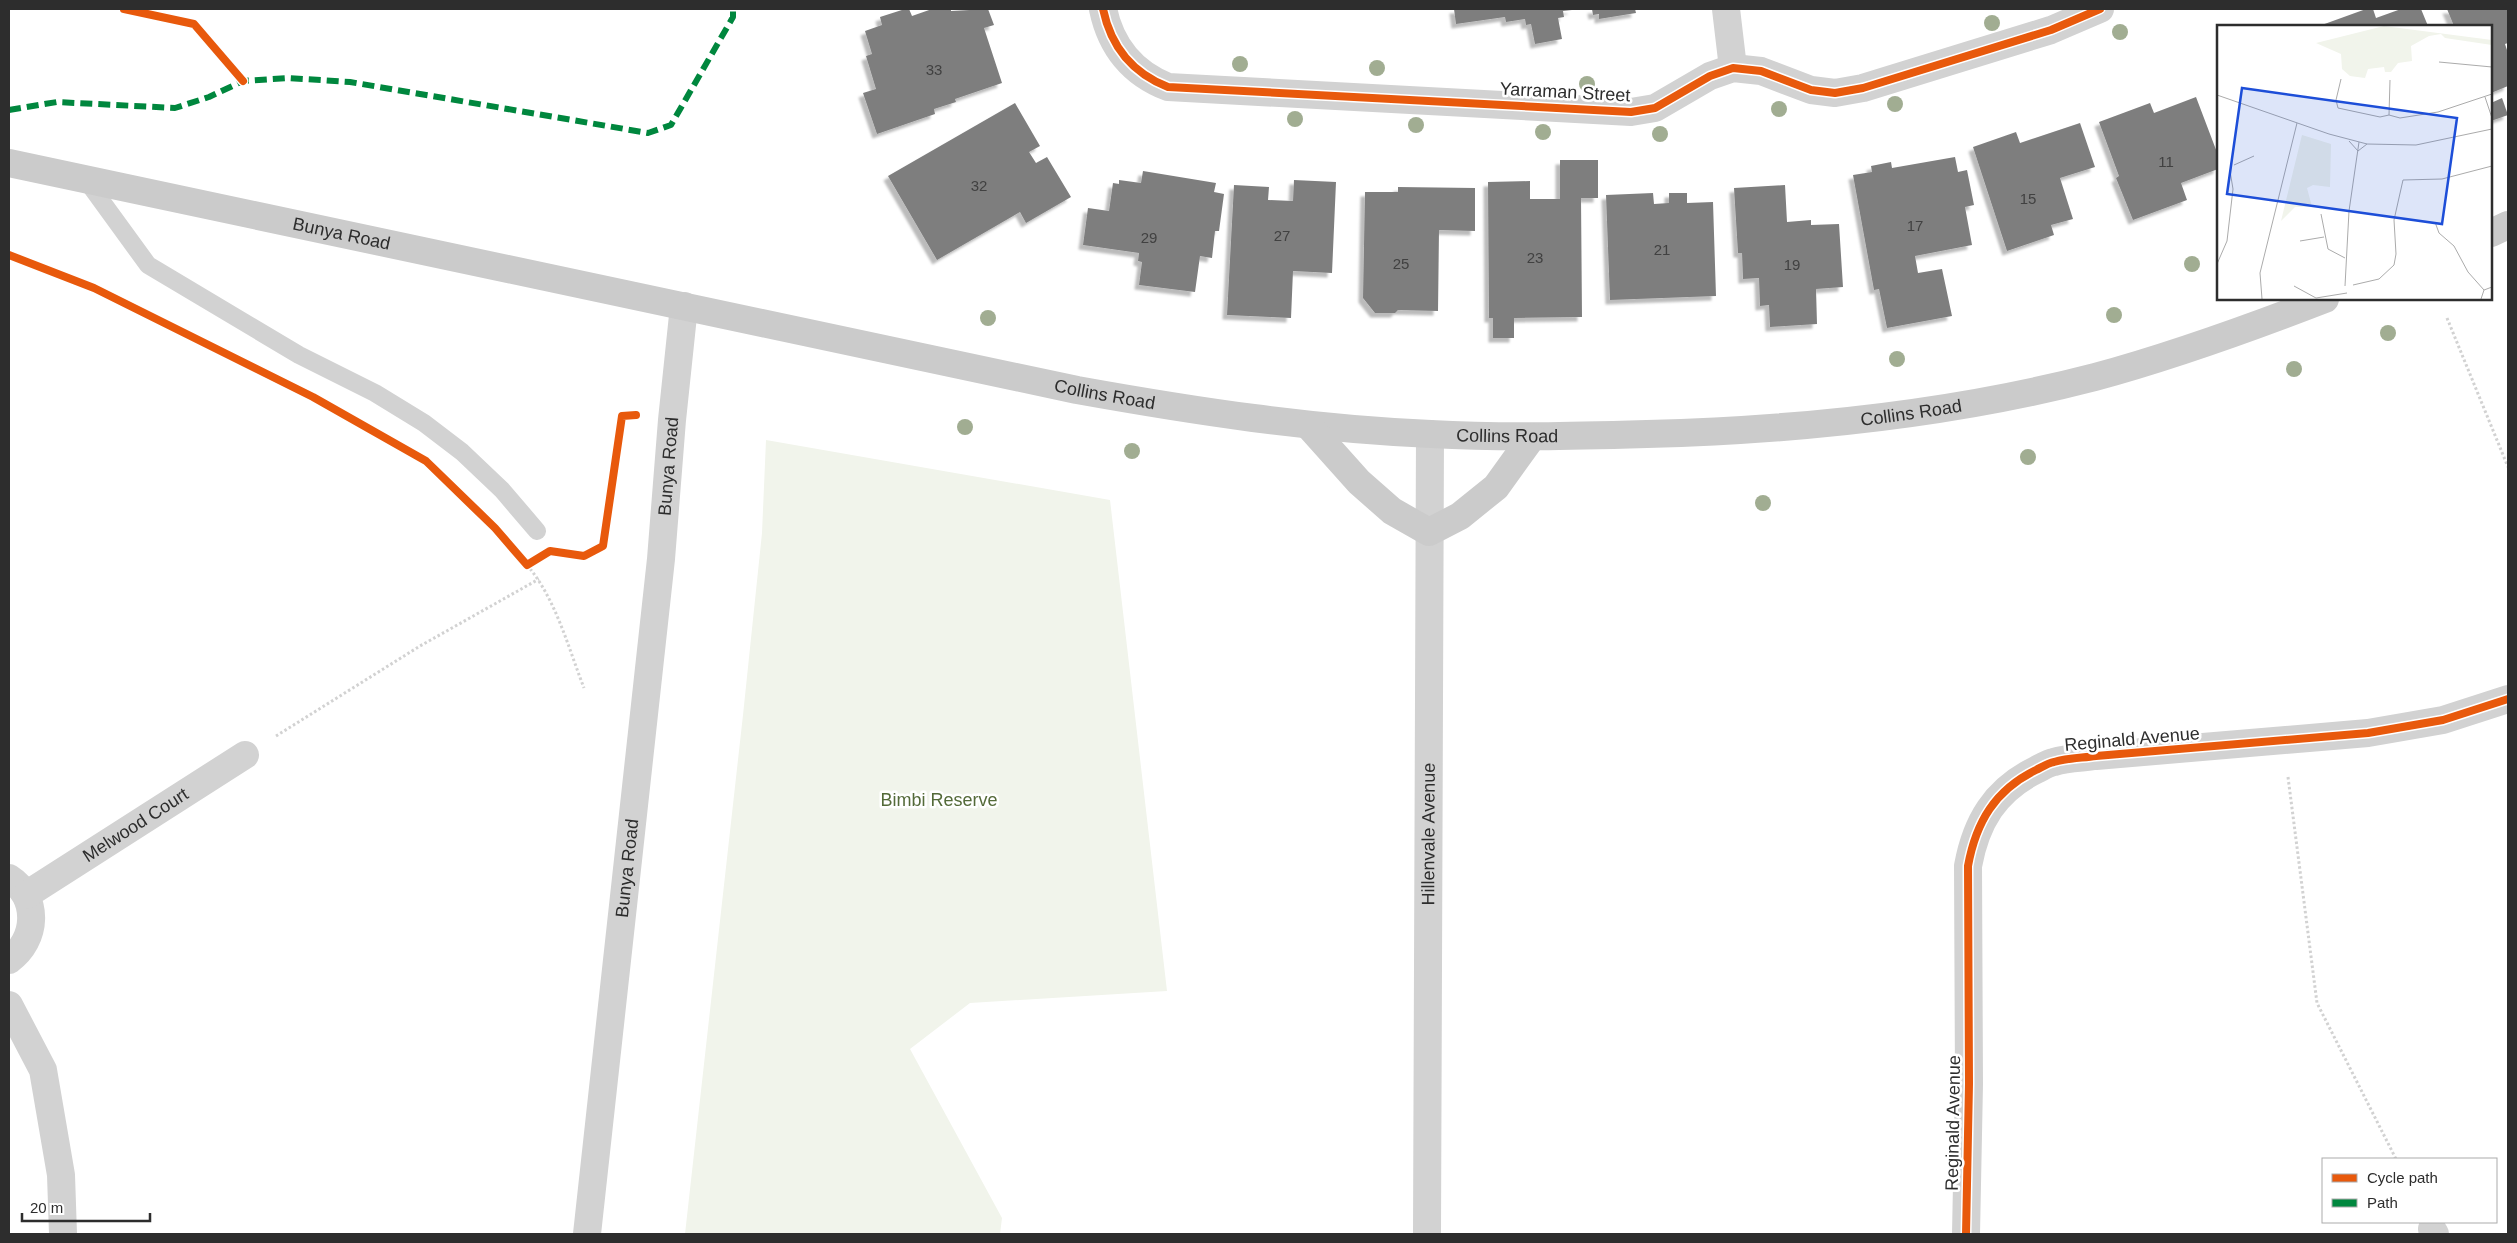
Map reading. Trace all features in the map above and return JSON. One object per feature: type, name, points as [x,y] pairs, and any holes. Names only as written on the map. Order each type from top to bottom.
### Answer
[{"type":"main road","name":"Bunya Road","points":[[9,162],[684,306]]},
{"type":"main road","points":[[2492,233],[2508,225]]},
{"type":"main road","name":"Collins Road","points":[[684,306],[1077,390],[1167,406],[1308,425],[1430,434],[1532,437],[1792,428],[1943,409],[2096,376],[2173,353],[2322,300]]},
{"type":"main road","points":[[1308,425],[1359,482],[1392,511],[1429,532],[1460,516],[1496,487],[1532,437]]},
{"type":"street","name":"Yarraman Street","points":[[1103,9],[1112,37],[1126,59],[1152,81],[1168,87],[1631,112],[1655,108],[1710,76],[1734,68],[1761,71],[1810,90],[1835,93],[1888,81],[2051,30],[2100,9]]},
{"type":"street","points":[[1726,9],[1734,68]]},
{"type":"street","name":"Bunya Road","points":[[586,1234],[661,559],[672,420],[684,306]]},
{"type":"street","name":"Hillenvale Avenue","points":[[1427,1234],[1430,434]]},
{"type":"street","name":"Reginald Avenue","points":[[1966,1234],[1970,1084],[1968,866],[1972,845],[1980,826],[2000,794],[2026,775],[2052,762],[2096,756],[2283,742],[2368,733],[2443,720],[2508,699]]},
{"type":"street","name":"Melwood Court","points":[[17,887],[246,755]]},
{"type":"street","points":[[9,960],[26,943],[31,928],[31,911],[17,887]]},
{"type":"street","points":[[9,1005],[43,1070],[61,1175],[64,1234]]},
{"type":"lane","points":[[84,177],[148,265],[299,355],[375,393],[424,423],[462,452],[502,490],[537,531]]},
{"type":"path","points":[[2447,318],[2508,467]]},
{"type":"path","points":[[527,565],[550,551],[537,531]]},
{"type":"path","points":[[520,558],[539,579],[557,617],[584,688]]},
{"type":"path","points":[[246,755],[420,646],[539,579]]},
{"type":"path","points":[[2283,742],[2317,1003],[2395,1158]]},
{"type":"green space","name":"Bimbi Reserve","points":[[766,440],[1110,500],[1167,991],[970,1003],[910,1049],[1002,1218],[1000,1234],[685,1234],[762,533]]},
{"type":"building","points":[[909,9],[912,16],[932,9],[951,9],[951,11],[988,9],[994,25],[984,28],[1002,83],[955,99],[956,102],[934,109],[935,114],[877,134],[863,93],[876,89],[866,56],[872,54],[865,31],[882,25],[880,17]]},
{"type":"building","points":[[1454,9],[1572,10],[1563,11],[1564,17],[1558,18],[1562,39],[1535,44],[1531,24],[1526,25],[1525,19],[1506,22],[1505,17],[1456,24]]},
{"type":"building","points":[[1592,9],[1635,9],[1636,13],[1599,19],[1599,14],[1593,15]]},
{"type":"building","points":[[2366,9],[2373,9],[2376,18],[2401,9],[2421,9],[2428,25],[2322,25]]},
{"type":"building","points":[[2447,9],[2508,9],[2508,43],[2505,44],[2508,53],[2508,86],[2492,93],[2492,25],[2454,25]]},
{"type":"building","points":[[2196,97],[2217,152],[2217,169],[2181,183],[2187,200],[2133,220],[2116,178],[2119,176],[2099,122],[2150,103],[2154,113]]},
{"type":"building","points":[[2502,98],[2508,115],[2492,121],[2492,103]]},
{"type":"building","points":[[1015,103],[1040,146],[1029,152],[1036,163],[1047,157],[1071,197],[1026,223],[1020,212],[937,260],[888,176]]},
{"type":"building","points":[[2080,123],[2095,167],[2060,178],[2073,219],[2051,225],[2054,235],[2007,251],[1973,147],[2016,132],[2020,143]]},
{"type":"building","points":[[1955,157],[1958,172],[1967,170],[1974,205],[1965,207],[1972,245],[1915,256],[1918,273],[1942,269],[1952,316],[1887,328],[1879,289],[1874,290],[1853,175],[1872,172],[1871,166],[1891,162],[1892,168]]},
{"type":"building","points":[[1560,160],[1598,160],[1598,198],[1581,198],[1582,317],[1514,318],[1514,338],[1493,338],[1493,318],[1489,318],[1488,182],[1530,181],[1530,199],[1560,199]]},
{"type":"building","points":[[1143,171],[1216,183],[1214,192],[1224,194],[1219,231],[1215,231],[1212,258],[1200,256],[1195,292],[1139,285],[1142,262],[1138,261],[1139,253],[1083,245],[1088,208],[1109,211],[1113,183],[1119,184],[1119,180],[1141,183]]},
{"type":"building","points":[[1294,180],[1336,182],[1332,273],[1293,271],[1291,318],[1227,315],[1234,185],[1269,187],[1268,200],[1293,201]]},
{"type":"building","points":[[1785,185],[1787,222],[1811,220],[1811,225],[1839,224],[1843,287],[1816,289],[1817,324],[1770,327],[1769,305],[1760,306],[1759,278],[1743,279],[1742,253],[1738,253],[1734,188]]},
{"type":"building","points":[[1398,187],[1475,188],[1475,231],[1439,230],[1438,311],[1398,310],[1395,313],[1375,313],[1363,298],[1365,192],[1398,192]]},
{"type":"building","points":[[1653,193],[1654,204],[1669,203],[1669,193],[1687,193],[1687,203],[1713,202],[1716,296],[1610,300],[1606,195]]},
{"type":"marked path","points":[[9,110],[57,102],[175,108],[209,97],[243,81],[288,78],[350,82],[648,133],[671,125],[733,17],[733,9]]},
{"type":"cycle path","points":[[124,9],[194,24],[243,81]]},
{"type":"cycle path","points":[[1103,9],[1111,35],[1125,57],[1144,74],[1168,87],[1631,112],[1655,108],[1710,76],[1733,68],[1761,71],[1811,90],[1835,93],[1863,88],[2051,30],[2100,9]]},
{"type":"cycle path","points":[[9,255],[94,288],[313,397],[426,461],[495,528],[527,565],[550,551],[584,556],[603,546],[622,416],[636,415]]},
{"type":"cycle path","points":[[1966,1234],[1969,1084],[1968,866],[1976,835],[1982,822],[1990,809],[2009,787],[2047,764],[2064,760],[2368,733],[2443,720],[2508,699]]}]
